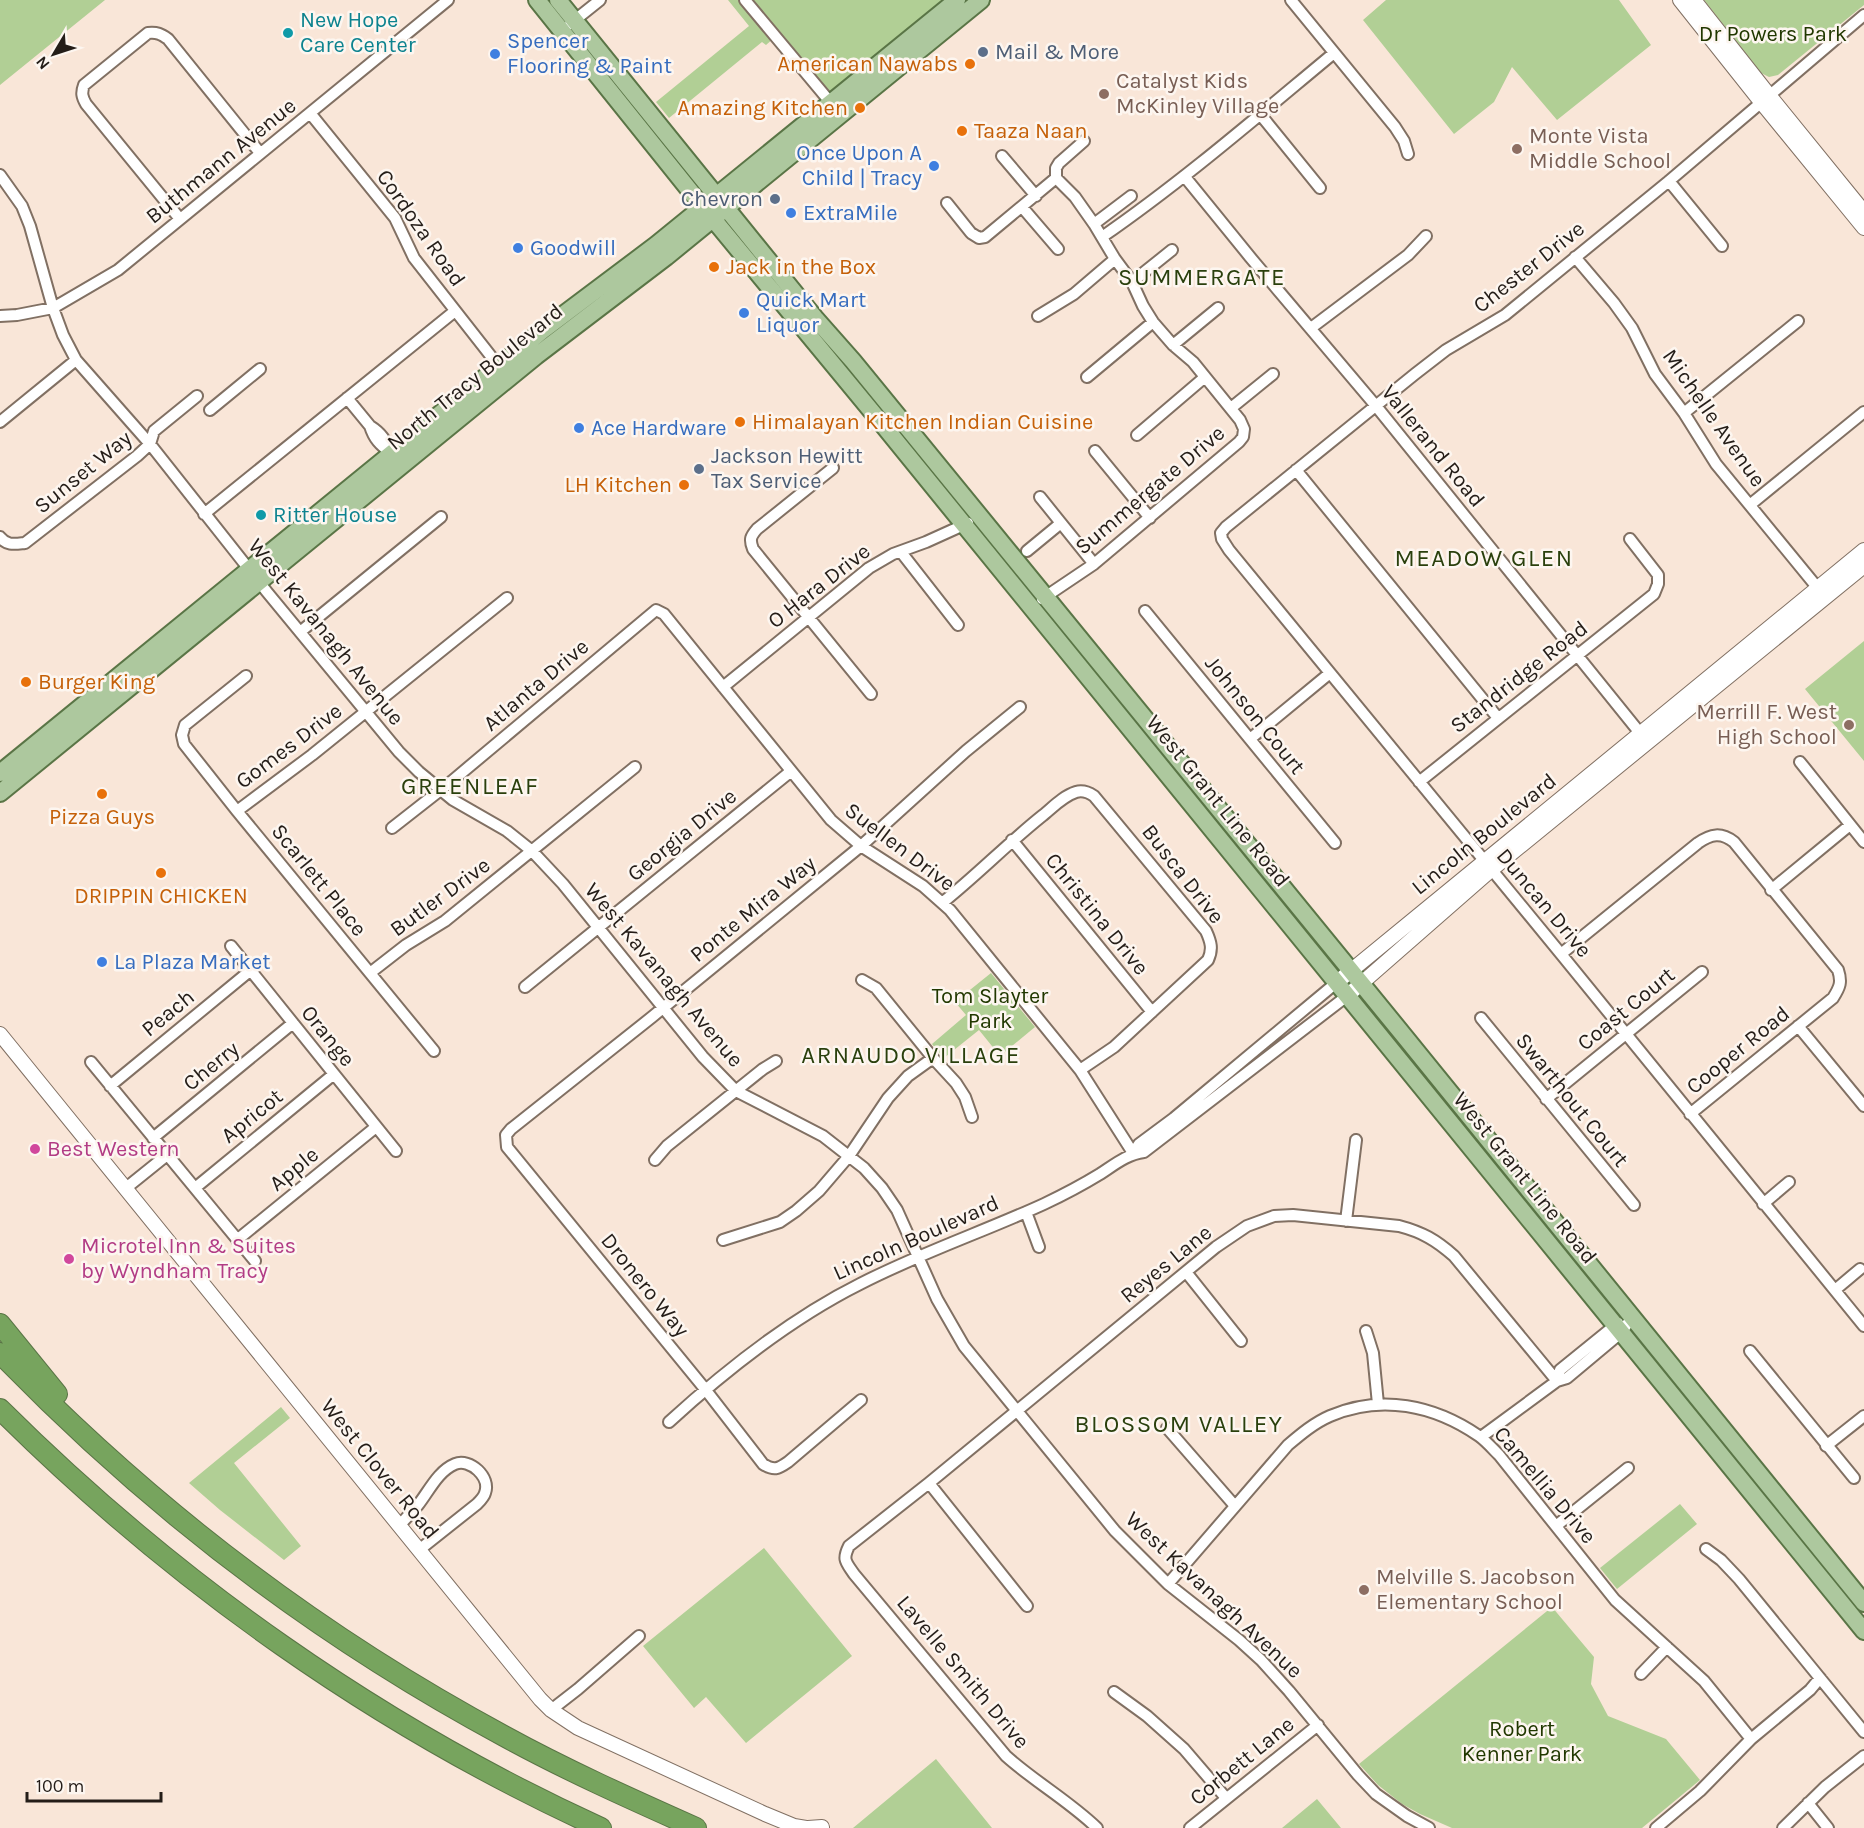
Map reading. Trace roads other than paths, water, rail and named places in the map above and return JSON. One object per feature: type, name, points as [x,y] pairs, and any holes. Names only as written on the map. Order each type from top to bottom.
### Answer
[{"type":"highway","points":[[0,1324],[69,1407],[165,1495],[209,1543]]},
{"type":"highway","points":[[0,1353],[104,1455],[209,1543],[335,1635],[435,1698],[538,1754],[617,1793],[696,1828]]},
{"type":"highway","points":[[0,1409],[81,1486],[186,1575],[281,1645],[380,1710],[482,1769],[601,1828]]},
{"type":"highway","points":[[0,1425],[133,1544],[186,1575]]},
{"type":"main road","name":"West Grant Line Road","points":[[537,0],[568,26],[715,208],[873,413],[963,524],[1039,602],[1412,1046],[1623,1325],[1864,1631]]},
{"type":"main road","name":"West Grant Line Road","points":[[558,0],[568,26]]},
{"type":"main road","name":"North Tracy Boulevard","points":[[0,772],[254,576],[333,521],[715,208],[831,103],[957,0]]},
{"type":"main road","name":"North Tracy Boulevard","points":[[0,793],[254,576],[392,453],[499,366],[804,145],[981,0]]},
{"type":"main road","name":"West Grant Line Road","points":[[715,208],[906,427],[982,520],[1039,602],[1341,989],[1623,1325],[1864,1603]]},
{"type":"main road","points":[[873,413],[898,427],[906,427]]},
{"type":"main road","points":[[1802,1553],[1813,1556],[1841,1588],[1849,1585]]},
{"type":"street","name":"Buthmann Avenue","points":[[0,316],[53,308],[118,270],[448,0]]},
{"type":"street","points":[[568,26],[600,0]]},
{"type":"street","points":[[745,0],[831,103],[831,111],[808,132],[804,145]]},
{"type":"street","points":[[1291,0],[1395,127],[1404,141],[1408,154]]},
{"type":"street","points":[[1680,0],[1864,212]]},
{"type":"street","points":[[1694,0],[1765,99],[1864,228]]},
{"type":"street","name":"Chester Drive","points":[[1225,544],[1221,533],[1226,527],[1446,351],[1505,315],[1669,181],[1864,15]]},
{"type":"street","points":[[180,219],[82,98],[84,85],[148,33],[155,32],[168,39],[261,153]]},
{"type":"street","points":[[1102,237],[1185,177],[1334,53]]},
{"type":"street","name":"Cordoza Road","points":[[310,113],[395,218],[414,258],[499,366]]},
{"type":"street","points":[[1260,114],[1320,188]]},
{"type":"street","points":[[947,203],[971,232],[980,238],[985,237],[1056,178],[1056,168],[1059,163],[1084,141]]},
{"type":"street","points":[[1002,156],[1036,196]]},
{"type":"street","name":"West Kavanagh Avenue","points":[[0,176],[22,206],[30,226],[53,308],[76,360],[150,444],[254,576],[399,752],[453,800],[507,831],[532,851],[563,884],[703,1057],[736,1091],[823,1136],[864,1168],[897,1210],[953,1330],[964,1346],[1115,1531],[1168,1584],[1261,1660],[1376,1794],[1429,1828]]},
{"type":"street","name":"Vallerand Road","points":[[1185,177],[1376,406],[1644,738]]},
{"type":"street","name":"Summergate Drive","points":[[1039,602],[1094,564],[1150,518],[1239,442],[1243,437],[1244,429],[1231,408],[1206,377],[1153,322],[1132,282],[1094,224],[1075,197],[1056,178]]},
{"type":"street","points":[[1669,181],[1722,246]]},
{"type":"street","points":[[1094,224],[1131,196]]},
{"type":"street","points":[[1022,207],[1058,249]]},
{"type":"street","points":[[1311,328],[1408,255],[1426,236]]},
{"type":"street","points":[[1132,282],[1172,250]]},
{"type":"street","name":"Michelle Avenue","points":[[1575,257],[1632,328],[1656,374],[1716,464],[1822,592]]},
{"type":"street","points":[[1038,316],[1074,294],[1115,259]]},
{"type":"street","points":[[1173,345],[1218,308]]},
{"type":"street","points":[[204,514],[455,311]]},
{"type":"street","points":[[1684,413],[1798,321]]},
{"type":"street","points":[[1087,377],[1153,322]]},
{"type":"street","points":[[0,422],[76,360]]},
{"type":"street","points":[[460,417],[465,405],[500,374],[499,366]]},
{"type":"street","points":[[210,410],[260,369]]},
{"type":"street","points":[[1231,408],[1273,374]]},
{"type":"street","points":[[1137,435],[1206,377]]},
{"type":"street","name":"Sunset Way","points":[[0,537],[12,545],[25,543],[137,456],[150,444],[154,431],[197,396]]},
{"type":"street","points":[[333,521],[345,502],[391,464],[393,459],[392,453],[381,446],[370,426],[347,399]]},
{"type":"street","points":[[1751,504],[1864,412]]},
{"type":"street","points":[[1095,451],[1150,518]]},
{"type":"street","points":[[833,468],[757,529],[750,541],[753,549],[871,693]]},
{"type":"street","points":[[1296,470],[1498,718]]},
{"type":"street","points":[[1040,497],[1094,564]]},
{"type":"street","points":[[300,632],[441,517]]},
{"type":"street","name":"O Hara Drive","points":[[723,687],[884,558],[926,542],[963,524],[982,520]]},
{"type":"street","points":[[1027,551],[1061,523]]},
{"type":"street","name":"Standridge Road","points":[[1419,782],[1654,594],[1658,584],[1658,575],[1630,539]]},
{"type":"street","name":"Duncan Drive","points":[[1225,544],[1864,1326]]},
{"type":"street","name":"Lincoln Boulevard","points":[[669,1422],[705,1389],[769,1340],[858,1284],[918,1256],[1026,1212],[1098,1175],[1133,1153],[1139,1144],[1355,978],[1487,865],[1822,592],[1864,550]]},
{"type":"street","points":[[901,552],[958,626]]},
{"type":"street","name":"Lincoln Boulevard","points":[[1822,592],[1864,566]]},
{"type":"street","name":"Gomes Drive","points":[[237,811],[296,768],[507,598]]},
{"type":"street","name":"Suellen Drive","points":[[656,610],[672,622],[790,772],[831,820],[861,846],[923,886],[942,903],[1080,1070],[1133,1153]]},
{"type":"street","name":"Atlanta Drive","points":[[392,828],[656,610]]},
{"type":"street","name":"Johnson Court","points":[[1145,611],[1335,843]]},
{"type":"street","points":[[1250,739],[1330,673]]},
{"type":"street","name":"Scarlett Place","points":[[246,676],[189,721],[183,730],[182,740],[186,749],[434,1051]]},
{"type":"street","name":"Ponte Mira Way","points":[[506,1135],[861,846],[966,751],[1020,706]]},
{"type":"street","points":[[1800,762],[1864,842]]},
{"type":"street","name":"Butler Drive","points":[[370,973],[406,945],[445,921],[635,767]]},
{"type":"street","name":"Georgia Drive","points":[[525,987],[790,772]]},
{"type":"street","name":"Busca Drive","points":[[942,903],[974,877],[1012,840],[1062,800],[1076,792],[1087,792],[1094,796],[1104,808],[1206,931],[1211,941],[1212,951],[1208,960],[1152,1012]]},
{"type":"street","points":[[1561,954],[1707,836],[1727,837],[1734,842],[1772,890],[1850,825]]},
{"type":"street","name":"Christina Drive","points":[[1012,840],[1152,1012]]},
{"type":"street","name":"Cooper Road","points":[[1690,1114],[1833,998],[1840,987],[1841,980],[1838,970],[1772,890]]},
{"type":"street","name":"Orange","points":[[231,946],[396,1150]]},
{"type":"street","name":"Peach","points":[[110,1086],[251,970]]},
{"type":"street","name":"Coast Court","points":[[1546,1099],[1702,972]]},
{"type":"street","points":[[862,980],[876,988],[956,1083],[965,1097],[972,1117]]},
{"type":"street","name":"Lincoln Boulevard","points":[[1133,1153],[1144,1152],[1174,1130],[1341,989]]},
{"type":"street","points":[[1080,1070],[1114,1047],[1152,1012]]},
{"type":"street","name":"Swarthout Court","points":[[1481,1018],[1634,1205]]},
{"type":"street","name":"Cherry","points":[[153,1138],[293,1023]]},
{"type":"street","points":[[1798,1026],[1864,1106]]},
{"type":"street","name":"West Clover Road","points":[[0,1034],[550,1710],[578,1728],[765,1814],[794,1826],[812,1828]]},
{"type":"street","points":[[723,1240],[780,1222],[796,1211],[819,1191],[849,1156],[888,1098],[908,1076],[933,1058]]},
{"type":"street","points":[[655,1160],[667,1146],[776,1061]]},
{"type":"street","points":[[91,1062],[255,1261]]},
{"type":"street","name":"Apricot","points":[[195,1188],[334,1074]]},
{"type":"street","name":"Apple","points":[[237,1240],[376,1127]]},
{"type":"street","name":"Dronero Way","points":[[506,1135],[507,1147],[705,1389],[763,1464],[771,1469],[778,1469],[861,1400]]},
{"type":"street","points":[[1346,1221],[1356,1140]]},
{"type":"street","points":[[126,1188],[167,1155]]},
{"type":"street","points":[[1764,1204],[1789,1182]]},
{"type":"street","points":[[1026,1212],[1040,1247]]},
{"type":"street","name":"Reyes Lane","points":[[861,1582],[846,1562],[845,1555],[849,1546],[1216,1247],[1247,1226],[1265,1218],[1293,1215],[1399,1226],[1415,1230],[1437,1241],[1454,1256],[1557,1381]]},
{"type":"street","points":[[1835,1290],[1860,1269]]},
{"type":"street","points":[[1186,1272],[1241,1341]]},
{"type":"street","points":[[1481,1437],[1557,1381],[1560,1370],[1623,1325]]},
{"type":"street","points":[[1366,1331],[1373,1353],[1378,1404]]},
{"type":"street","points":[[1750,1351],[1854,1478]]},
{"type":"street","name":"Camellia Drive","points":[[1168,1584],[1288,1445],[1312,1426],[1329,1416],[1349,1409],[1378,1404],[1422,1408],[1453,1420],[1481,1437],[1499,1455],[1615,1600],[1704,1681],[1751,1739]]},
{"type":"street","points":[[1826,1446],[1864,1416]]},
{"type":"street","points":[[1167,1428],[1236,1506]]},
{"type":"street","points":[[399,1526],[443,1471],[456,1463],[465,1462],[474,1466],[483,1477],[486,1485],[485,1494],[477,1504],[418,1550]]},
{"type":"street","points":[[1556,1526],[1628,1468]]},
{"type":"street","points":[[929,1483],[1027,1606]]},
{"type":"street","points":[[1706,1549],[1721,1560],[1739,1579],[1864,1732]]},
{"type":"street","name":"Lavelle Smith Drive","points":[[861,1582],[1006,1756],[1079,1811],[1097,1828]]},
{"type":"street","points":[[550,1710],[639,1636]]},
{"type":"street","points":[[1641,1674],[1667,1647]]},
{"type":"street","points":[[1656,1828],[1700,1791],[1751,1739],[1810,1690],[1820,1678]]},
{"type":"street","points":[[1114,1692],[1147,1716],[1184,1749],[1226,1798]]},
{"type":"street","name":"Corbett Lane","points":[[1191,1828],[1318,1725]]},
{"type":"street","points":[[1782,1828],[1824,1787],[1864,1756]]},
{"type":"street","points":[[1808,1803],[1828,1828]]},
{"type":"place","name":"New Hope Care Center","points":[[288,33]]},
{"type":"place","name":"Mail & More","points":[[983,52]]},
{"type":"place","name":"Spencer Flooring & Paint","points":[[495,54]]},
{"type":"place","name":"American Nawabs","points":[[970,64]]},
{"type":"place","name":"Catalyst Kids McKinley Village","points":[[1104,94]]},
{"type":"place","name":"Amazing Kitchen","points":[[860,108]]},
{"type":"place","name":"Taaza Naan","points":[[962,131]]},
{"type":"place","name":"Monte Vista Middle School","points":[[1517,149]]},
{"type":"place","name":"Once Upon A Child | Tracy","points":[[934,166]]},
{"type":"place","name":"Chevron","points":[[775,199]]},
{"type":"place","name":"ExtraMile","points":[[791,213]]},
{"type":"place","name":"Goodwill","points":[[518,248]]},
{"type":"place","name":"Jack in the Box","points":[[714,267]]},
{"type":"place","name":"Quick Mart Liquor","points":[[744,313]]},
{"type":"place","name":"Himalayan Kitchen Indian Cuisine","points":[[740,422]]},
{"type":"place","name":"Ace Hardware","points":[[579,428]]},
{"type":"place","name":"Jackson Hewitt Tax Service","points":[[699,469]]},
{"type":"place","name":"LH Kitchen","points":[[684,485]]},
{"type":"place","name":"Ritter House","points":[[261,515]]},
{"type":"place","name":"Burger King","points":[[26,682]]},
{"type":"place","name":"Merrill F. West High School","points":[[1849,725]]},
{"type":"place","name":"Pizza Guys","points":[[102,794]]},
{"type":"place","name":"DRIPPIN CHICKEN","points":[[161,873]]},
{"type":"place","name":"La Plaza Market","points":[[102,962]]},
{"type":"place","name":"Best Western","points":[[35,1149]]},
{"type":"place","name":"Microtel Inn & Suites by Wyndham Tracy","points":[[69,1259]]},
{"type":"place","name":"Melville S. Jacobson Elementary School","points":[[1364,1590]]},
{"type":"district","name":"SUMMERGATE","points":[[1202,277]]},
{"type":"district","name":"MEADOW GLEN","points":[[1484,558]]},
{"type":"district","name":"GREENLEAF","points":[[470,786]]},
{"type":"district","name":"ARNAUDO VILLAGE","points":[[911,1055]]},
{"type":"district","name":"BLOSSOM VALLEY","points":[[1179,1424]]},
{"type":"park label","name":"Dr Powers Park","points":[[1773,34]]},
{"type":"park label","name":"Tom Slayter Park","points":[[990,1008]]},
{"type":"park label","name":"Robert Kenner Park","points":[[1522,1742]]}]
